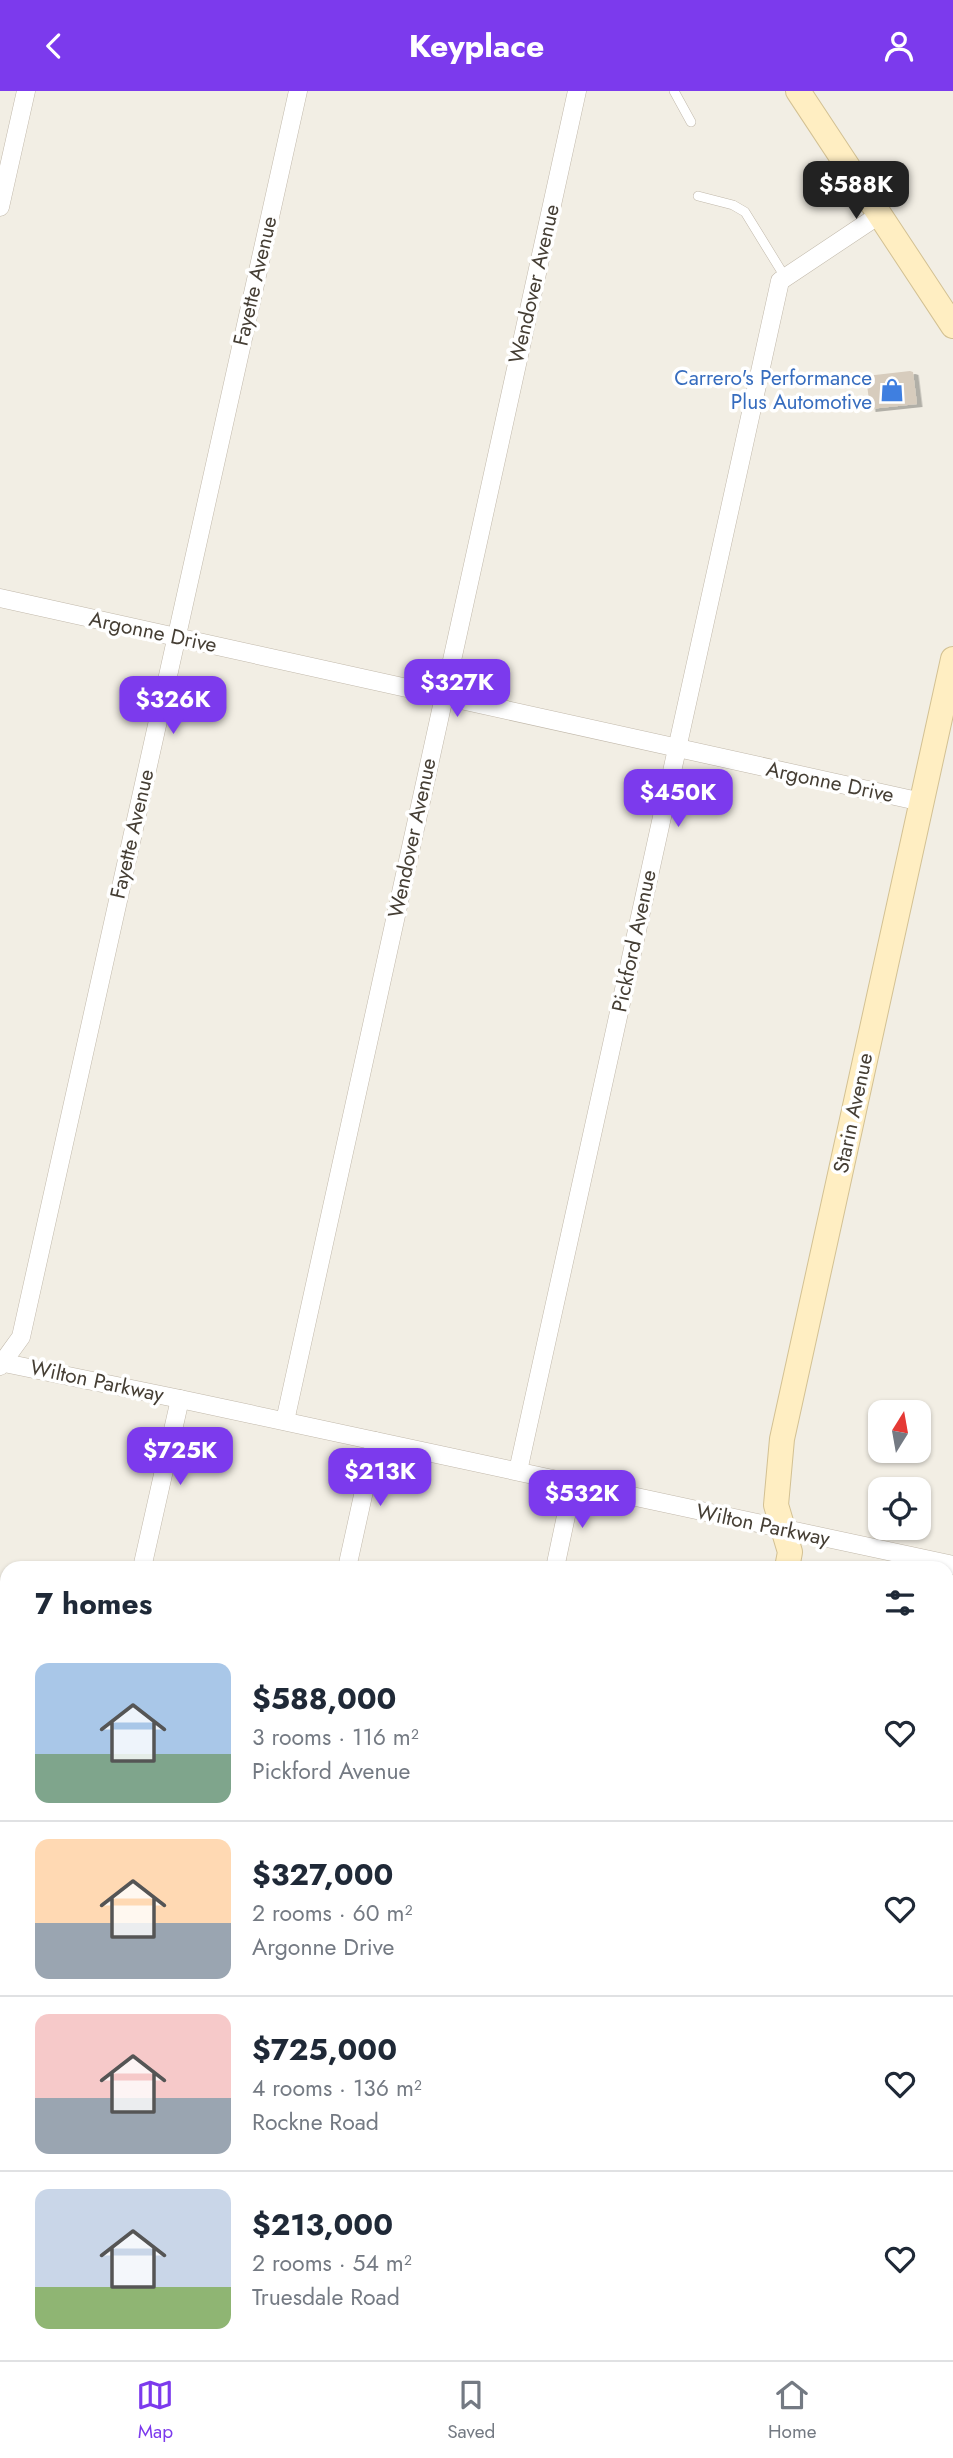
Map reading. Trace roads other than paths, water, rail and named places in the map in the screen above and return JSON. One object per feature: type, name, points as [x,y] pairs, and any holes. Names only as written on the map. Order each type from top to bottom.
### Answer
[{"type":"street","points":[[0,207],[26,91]]},
{"type":"street","name":"Fayette Avenue","points":[[1,1362],[21,1337],[298,91]]},
{"type":"street","name":"Wendover Avenue","points":[[285,1421],[577,91]]},
{"type":"street","points":[[798,91],[953,326]]},
{"type":"street","points":[[785,277],[879,215]]},
{"type":"street","name":"Pickford Avenue","points":[[518,1471],[780,281],[785,277]]},
{"type":"street","name":"Argonne Drive","points":[[0,598],[922,802]]},
{"type":"street","name":"Starin Avenue","points":[[788,1561],[790,1552],[785,1529],[776,1505],[782,1439],[953,659]]},
{"type":"street","name":"Wilton Parkway","points":[[1,1362],[934,1561]]},
{"type":"street","points":[[144,1561],[180,1399]]},
{"type":"street","points":[[349,1561],[375,1441]]},
{"type":"street","points":[[556,1561],[573,1483]]},
{"type":"lane","points":[[674,91],[691,122]]},
{"type":"lane","points":[[698,196],[733,205],[745,212],[785,277]]},
{"type":"place","name":"Carrero's Performance Plus Automotive","points":[[892,390]]}]
